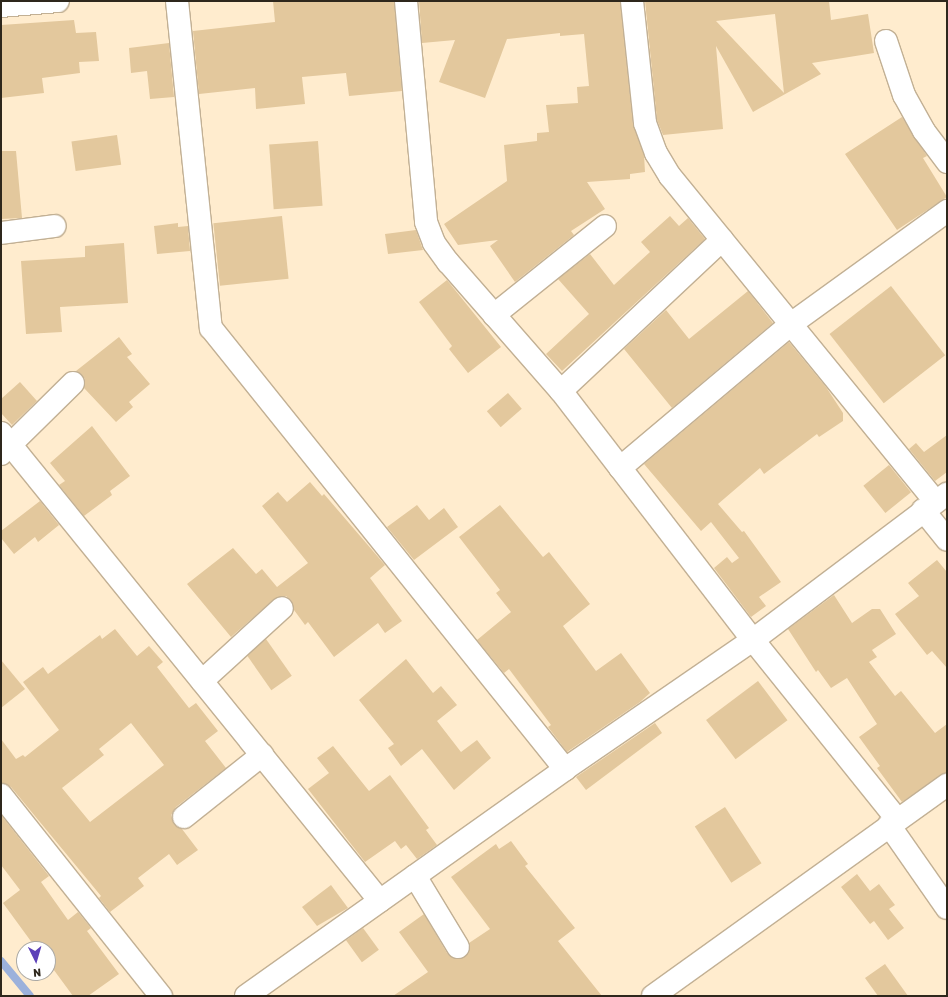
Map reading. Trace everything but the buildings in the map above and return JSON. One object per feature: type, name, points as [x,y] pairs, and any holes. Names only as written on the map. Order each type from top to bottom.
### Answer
[{"type":"street","points":[[1,6],[58,1]]},
{"type":"street","points":[[177,1],[211,328],[565,769]]},
{"type":"street","points":[[406,1],[426,222],[434,243],[448,262],[561,391],[893,822],[947,908]]},
{"type":"street","points":[[632,1],[645,123],[654,147],[670,176],[935,502],[947,540]]},
{"type":"street","points":[[886,41],[904,95],[924,131],[947,162]]},
{"type":"street","points":[[620,468],[791,324],[947,210]]},
{"type":"street","points":[[1,233],[55,226]]},
{"type":"street","points":[[494,315],[605,226]]},
{"type":"street","points":[[561,391],[722,240]]},
{"type":"street","points":[[73,383],[4,445],[202,681],[380,900]]},
{"type":"street","points":[[246,996],[565,769],[753,640],[935,502]]},
{"type":"street","points":[[202,681],[282,608]]},
{"type":"street","points":[[184,817],[262,755]]},
{"type":"street","points":[[653,996],[893,822],[947,785]]},
{"type":"street","points":[[1,795],[160,996]]},
{"type":"street","points":[[415,876],[458,948]]},
{"type":"waterway","points":[[1,961],[30,996]]}]
